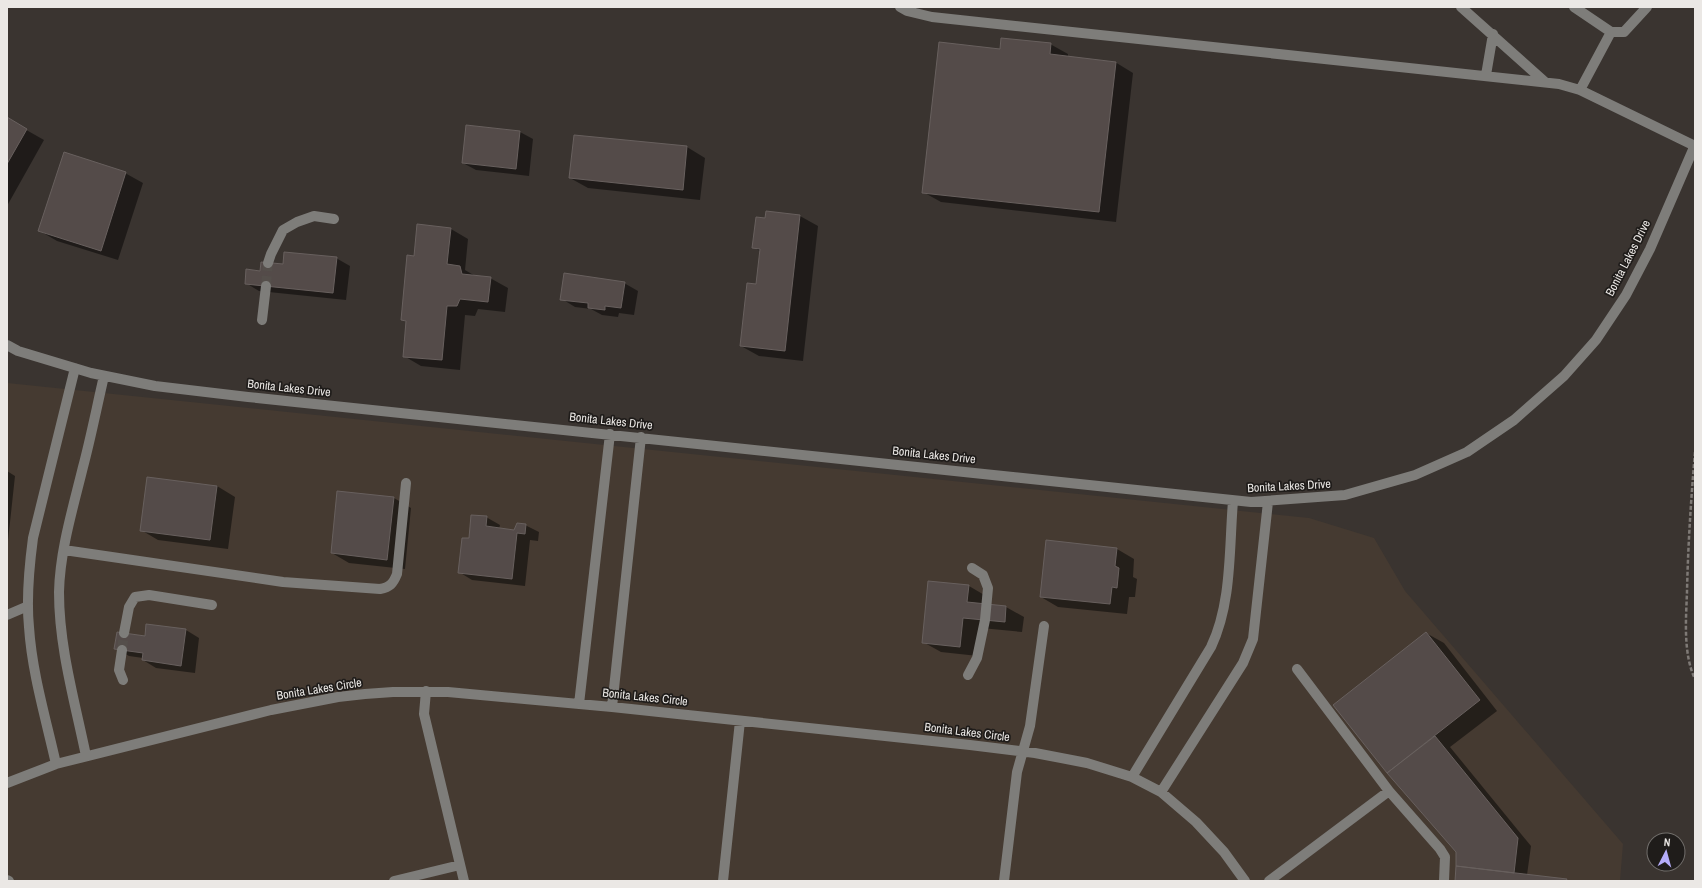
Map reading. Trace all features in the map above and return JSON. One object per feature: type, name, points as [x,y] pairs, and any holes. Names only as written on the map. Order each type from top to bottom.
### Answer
[{"type":"street","points":[[900,7],[907,12],[932,17],[1559,84],[1580,90],[1695,146]]},
{"type":"street","points":[[1461,7],[1545,82]]},
{"type":"street","points":[[1574,7],[1611,32],[1624,32],[1647,7]]},
{"type":"street","points":[[1580,90],[1611,32]]},
{"type":"street","points":[[1486,75],[1493,34]]},
{"type":"street","name":"Bonita Lakes Drive","points":[[7,345],[18,350],[104,376],[179,389],[1233,501],[1268,502],[1345,495],[1415,475],[1467,452],[1514,420],[1564,376],[1596,340],[1626,295],[1650,249],[1695,146]]},
{"type":"street","points":[[268,263],[283,230],[314,216],[334,219]]},
{"type":"street","points":[[262,320],[266,286]]},
{"type":"street","points":[[56,764],[34,664],[29,627],[29,565],[33,538],[75,368]]},
{"type":"street","points":[[86,756],[65,658],[59,591],[64,550],[104,376]]},
{"type":"street","points":[[579,704],[610,434]]},
{"type":"street","points":[[612,707],[641,437]]},
{"type":"street","points":[[64,550],[283,582],[380,589],[390,587],[397,574],[406,483]]},
{"type":"street","points":[[1132,777],[1211,647],[1219,630],[1225,605],[1233,501]]},
{"type":"street","points":[[1161,792],[1243,663],[1253,639],[1268,502]]},
{"type":"street","points":[[968,675],[977,658],[985,620],[988,588],[983,576],[972,568]]},
{"type":"street","points":[[124,633],[129,607],[135,598],[149,595],[212,605]]},
{"type":"street","points":[[7,615],[28,606]]},
{"type":"street","points":[[1004,881],[1017,772],[1030,726],[1044,626]]},
{"type":"street","points":[[122,650],[119,670],[123,680]]},
{"type":"street","points":[[1297,669],[1389,791],[1440,849],[1445,857],[1444,881]]},
{"type":"street","points":[[426,691],[424,714],[464,881]]},
{"type":"street","name":"Bonita Lakes Circle","points":[[7,783],[56,764],[271,710],[338,697],[426,691],[612,707],[1023,752],[1087,763],[1132,777],[1161,792],[1196,822],[1224,852],[1245,881]]},
{"type":"street","points":[[723,881],[740,721]]},
{"type":"street","points":[[1269,881],[1389,791]]},
{"type":"street","points":[[394,881],[460,865]]},
{"type":"path","points":[[1695,452],[1688,532],[1686,629],[1690,670],[1695,679]]},
{"type":"shaded area","points":[[7,383],[1309,518],[1374,538],[1405,591],[1623,844],[1620,881],[7,881]]},
{"type":"building","points":[[1001,38],[1051,43],[1050,54],[1116,62],[1099,212],[922,193],[939,42],[1000,49]]},
{"type":"building","points":[[7,117],[27,129],[7,164]]},
{"type":"building","points":[[466,125],[520,131],[516,169],[462,163]]},
{"type":"building","points":[[574,135],[687,146],[683,190],[569,178]]},
{"type":"building","points":[[64,152],[126,172],[101,251],[38,231]]},
{"type":"building","points":[[766,211],[800,215],[785,351],[740,346],[747,283],[756,284],[760,249],[752,248],[756,217],[765,218]]},
{"type":"building","points":[[417,224],[451,228],[447,264],[460,266],[462,274],[491,277],[488,302],[460,299],[457,306],[447,306],[442,360],[403,357],[406,321],[401,320],[407,255],[414,256]]},
{"type":"building","points":[[284,252],[337,257],[333,293],[245,284],[246,269],[260,271],[261,262],[283,264]]},
{"type":"building","points":[[564,273],[625,282],[621,308],[605,306],[605,310],[588,308],[588,303],[560,300]]},
{"type":"building","points":[[147,477],[217,486],[210,540],[140,531]]},
{"type":"building","points":[[337,491],[394,497],[387,560],[331,553]]},
{"type":"building","points":[[471,515],[487,516],[486,526],[514,530],[517,523],[526,524],[525,534],[517,533],[512,579],[458,573],[462,538],[469,538]]},
{"type":"building","points":[[1046,540],[1117,548],[1115,566],[1119,568],[1117,588],[1112,587],[1110,604],[1040,597]]},
{"type":"building","points":[[928,581],[969,585],[967,602],[1006,606],[1005,622],[963,618],[960,647],[922,643]]},
{"type":"building","points":[[146,624],[186,629],[181,666],[142,660],[143,653],[114,649],[117,632],[145,636]]},
{"type":"building","points":[[1426,632],[1480,700],[1387,773],[1333,705]]},
{"type":"building","points":[[1435,736],[1518,838],[1514,873],[1456,866],[1456,852],[1387,773]]},
{"type":"building","points":[[1456,866],[1567,879],[1566,881],[1455,881]]},
{"type":"tunnel","points":[[266,286],[268,263]]},
{"type":"tunnel","points":[[122,650],[124,633]]}]
